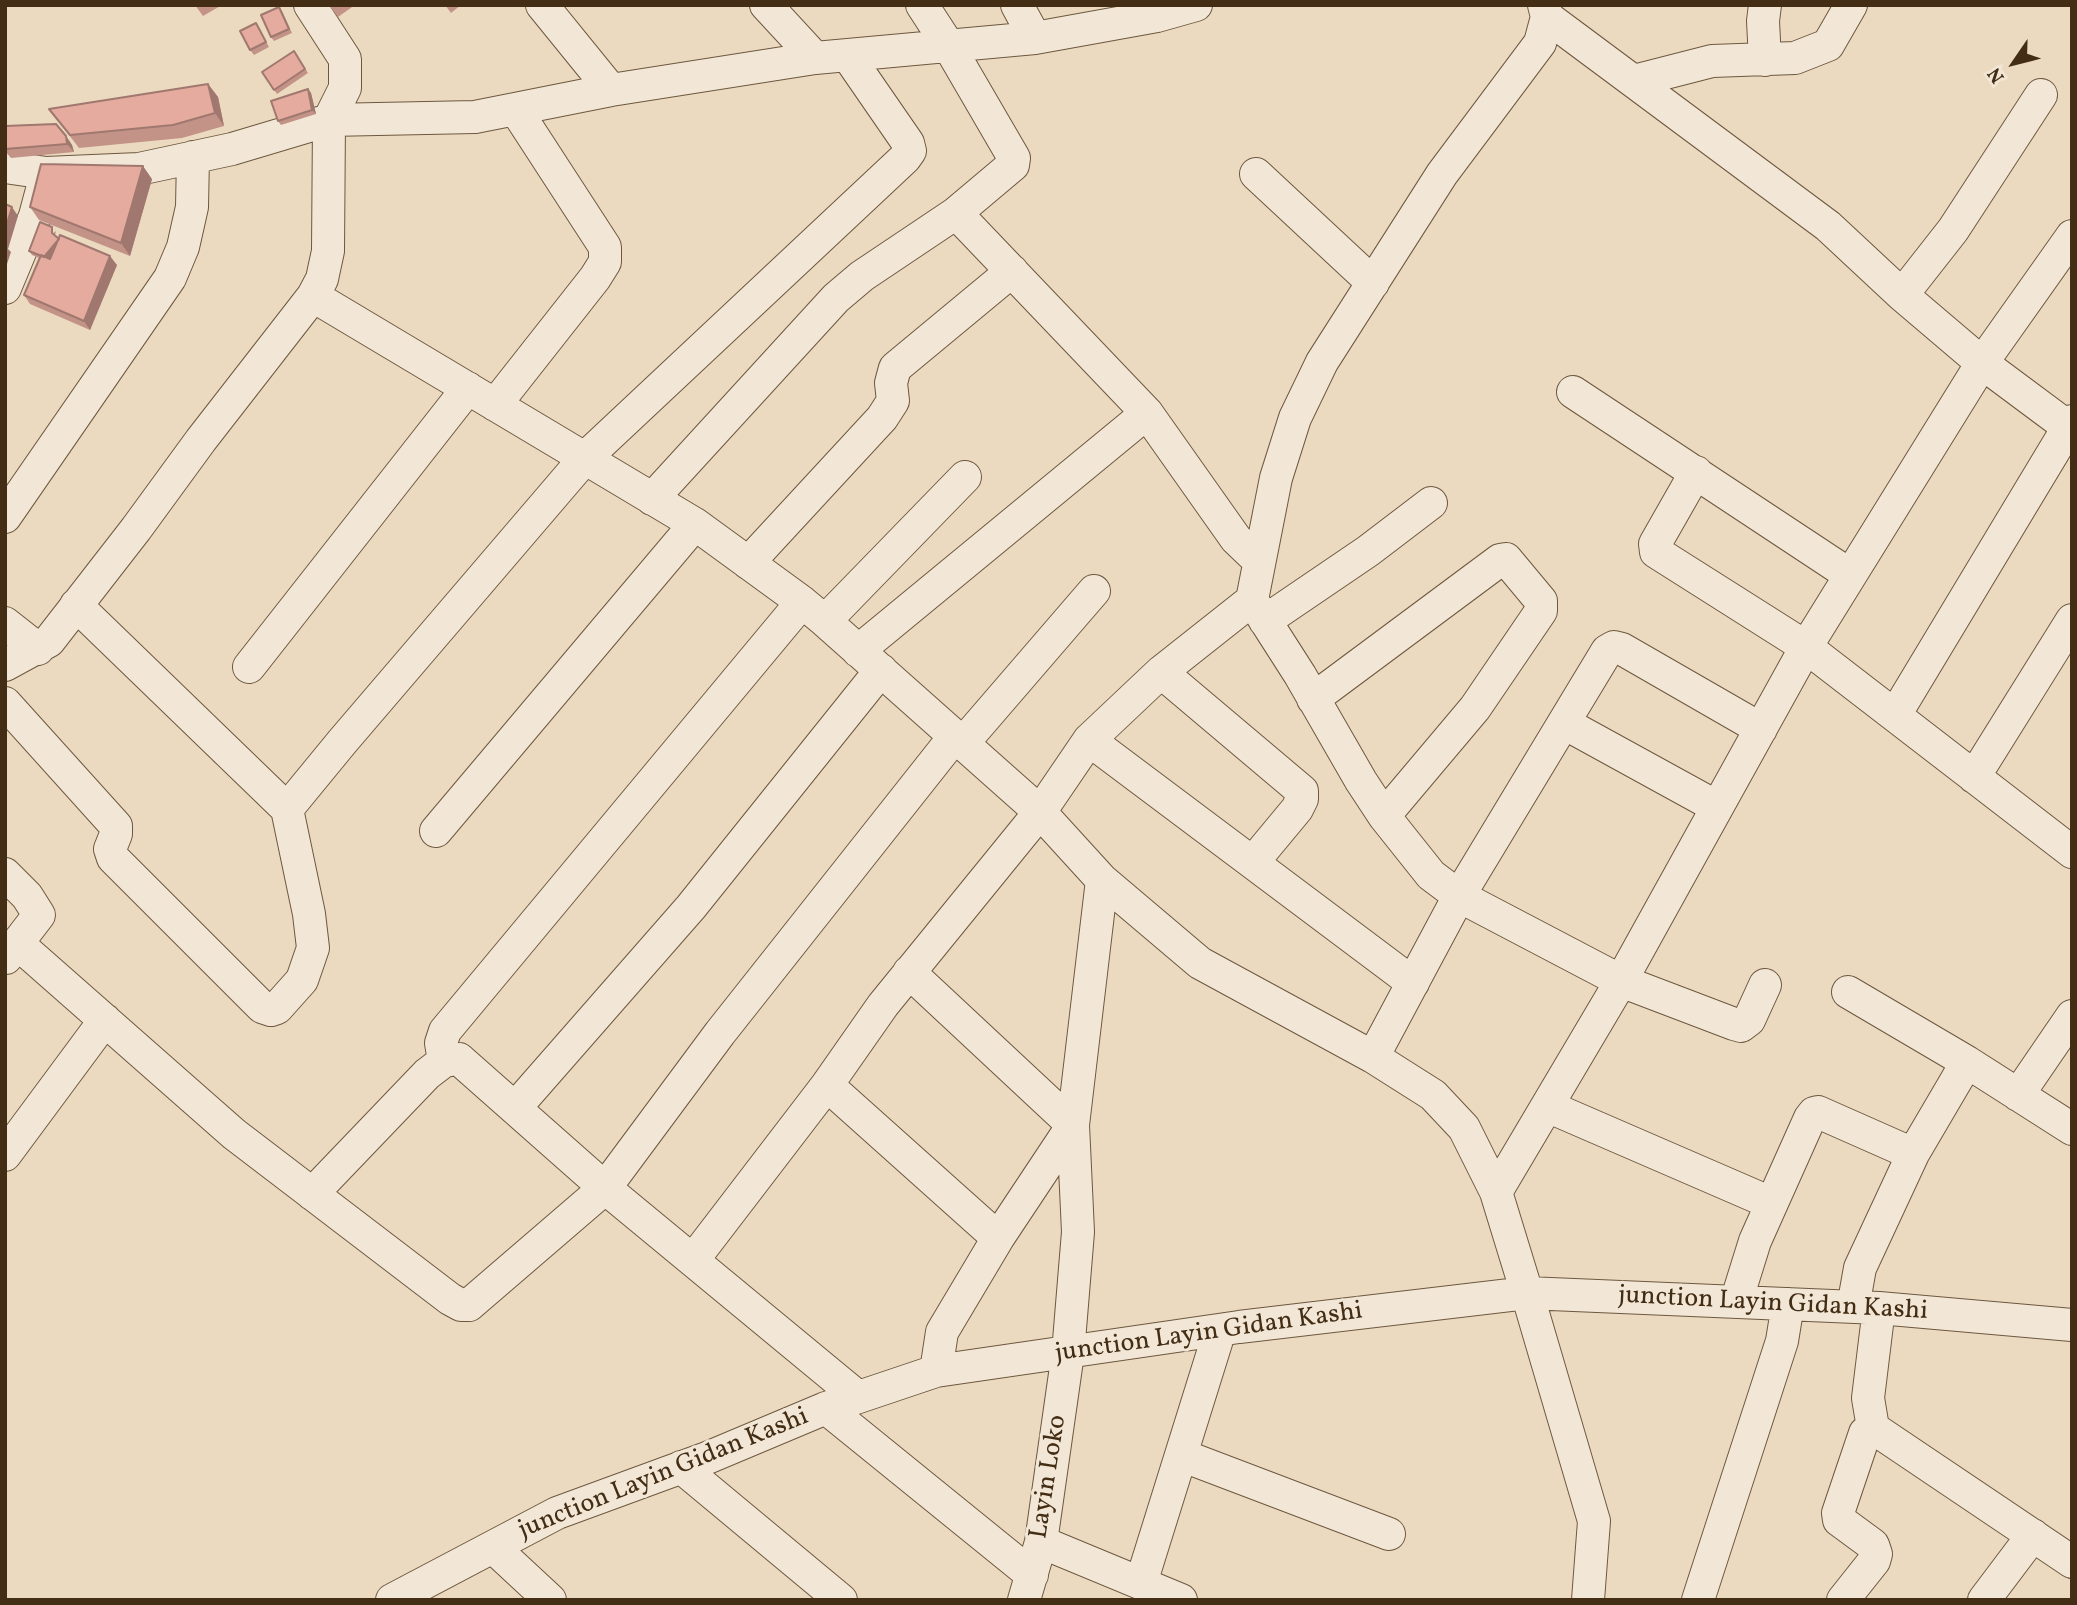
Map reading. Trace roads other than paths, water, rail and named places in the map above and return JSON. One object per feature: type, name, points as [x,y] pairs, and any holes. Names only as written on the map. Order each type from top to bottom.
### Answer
[{"type":"street","points":[[5,665],[49,641],[313,296],[322,279],[328,251],[329,120],[345,88],[345,59],[310,5]]},
{"type":"street","points":[[542,5],[611,90]]},
{"type":"street","points":[[766,5],[815,58]]},
{"type":"street","points":[[652,499],[836,298],[862,276],[956,213],[1013,166],[1014,158],[922,5]]},
{"type":"street","points":[[1017,5],[1035,38]]},
{"type":"street","points":[[5,167],[46,173],[139,169],[232,149],[329,120],[475,117],[611,90],[815,58],[950,48],[1035,38],[1154,11],[1196,5]]},
{"type":"street","points":[[1765,5],[1765,60]]},
{"type":"street","points":[[1634,81],[1712,61],[1795,58],[1828,45],[1851,5]]},
{"type":"street","points":[[1765,985],[1749,1020],[1741,1026],[1621,981],[1460,896],[1431,874],[1384,816],[1338,745],[1259,610],[1259,561],[1276,478],[1295,418],[1322,362],[1442,174],[1540,43],[1546,11],[1634,81],[1828,226],[1902,295],[1982,363],[2070,426],[1895,715]]},
{"type":"street","points":[[287,809],[585,458],[910,151],[908,143],[848,56]]},
{"type":"street","points":[[1902,295],[1953,230],[2041,95]]},
{"type":"street","points":[[495,405],[595,278],[604,262],[605,247],[516,110]]},
{"type":"street","points":[[5,517],[170,278],[183,247],[192,207],[193,157]]},
{"type":"street","points":[[5,288],[35,216],[46,173]]},
{"type":"street","points":[[1256,174],[1373,283]]},
{"type":"street","points":[[956,213],[1147,413],[1236,539],[1259,561]]},
{"type":"street","points":[[1496,1192],[1621,981],[1806,646],[1982,363],[2072,236]]},
{"type":"street","points":[[748,562],[882,418],[893,401],[891,383],[895,368],[1012,271]]},
{"type":"street","points":[[313,296],[695,524],[813,611],[1040,812],[1102,880],[1200,963],[1373,1057],[1433,1095],[1464,1128],[1496,1192],[1594,1521],[1588,1600]]},
{"type":"street","points":[[249,667],[468,388]]},
{"type":"street","points":[[1573,392],[1850,575]]},
{"type":"street","points":[[514,1108],[691,907],[869,660],[1147,413]]},
{"type":"street","points":[[1696,472],[1655,544],[1656,552],[1806,646],[1974,777],[2067,838]]},
{"type":"street","points":[[444,1060],[441,1043],[446,1031],[813,611],[965,477]]},
{"type":"street","points":[[693,1260],[827,1085],[883,1005],[1040,812],[1089,740],[1161,673],[1259,610],[1368,551],[1431,503]]},
{"type":"street","points":[[436,831],[695,524]]},
{"type":"street","points":[[1313,699],[1500,560],[1506,559],[1541,601],[1541,611],[1475,708],[1384,816]]},
{"type":"street","points":[[5,874],[27,896],[39,915],[11,951],[105,1020],[234,1134],[450,1299],[461,1305],[469,1305],[605,1188],[720,1034],[959,740],[1094,591]]},
{"type":"street","points":[[5,703],[117,826],[110,849],[113,858],[262,1007],[271,1010],[277,1008],[302,979],[313,948],[309,914],[287,809],[76,605]]},
{"type":"street","points":[[1974,777],[2072,620]]},
{"type":"street","points":[[5,624],[38,649]]},
{"type":"street","points":[[1373,1057],[1460,896],[1607,651],[1614,647],[1622,649],[1761,729]]},
{"type":"street","points":[[1161,673],[1302,791],[1302,799],[1297,809],[1253,862]]},
{"type":"street","points":[[1564,723],[1717,807]]},
{"type":"street","points":[[1089,740],[1413,983]]},
{"type":"street","name":"Layin Loko","points":[[1028,1587],[1041,1542],[1068,1353],[1078,1232],[1073,1125],[1102,880]]},
{"type":"street","points":[[909,972],[1073,1125],[998,1238],[942,1332],[936,1371]]},
{"type":"street","points":[[1848,992],[1967,1062],[2072,1129]]},
{"type":"street","points":[[2018,1096],[2072,1016]]},
{"type":"street","points":[[5,1155],[105,1020]]},
{"type":"street","points":[[312,1194],[427,1074],[444,1060],[459,1059],[605,1188],[859,1397]]},
{"type":"street","points":[[1967,1062],[1913,1154],[1860,1268],[1866,1308],[1868,1398],[1873,1429],[2072,1562]]},
{"type":"street","points":[[827,1085],[998,1238]]},
{"type":"street","points":[[1547,1106],[1771,1203]]},
{"type":"street","points":[[1736,1302],[1755,1241],[1810,1118],[1818,1112],[1913,1154]]},
{"type":"street","name":"junction Layin Gidan Kashi","points":[[392,1600],[556,1513],[681,1467],[826,1408],[936,1371],[1220,1330],[1527,1293],[1866,1308],[2072,1325]]},
{"type":"street","points":[[1698,1600],[1782,1342],[1788,1304]]},
{"type":"street","points":[[1141,1583],[1220,1330]]},
{"type":"street","points":[[826,1408],[1028,1587]]},
{"type":"street","points":[[1843,1600],[1874,1561],[1876,1554],[1873,1545],[1839,1520],[1838,1513],[1865,1433],[1873,1429]]},
{"type":"street","points":[[1181,1455],[1389,1534]]},
{"type":"street","points":[[681,1467],[841,1600]]},
{"type":"street","points":[[1984,1600],[2033,1535]]},
{"type":"street","points":[[1041,1542],[1181,1600]]},
{"type":"street","points":[[493,1547],[550,1600]]}]
